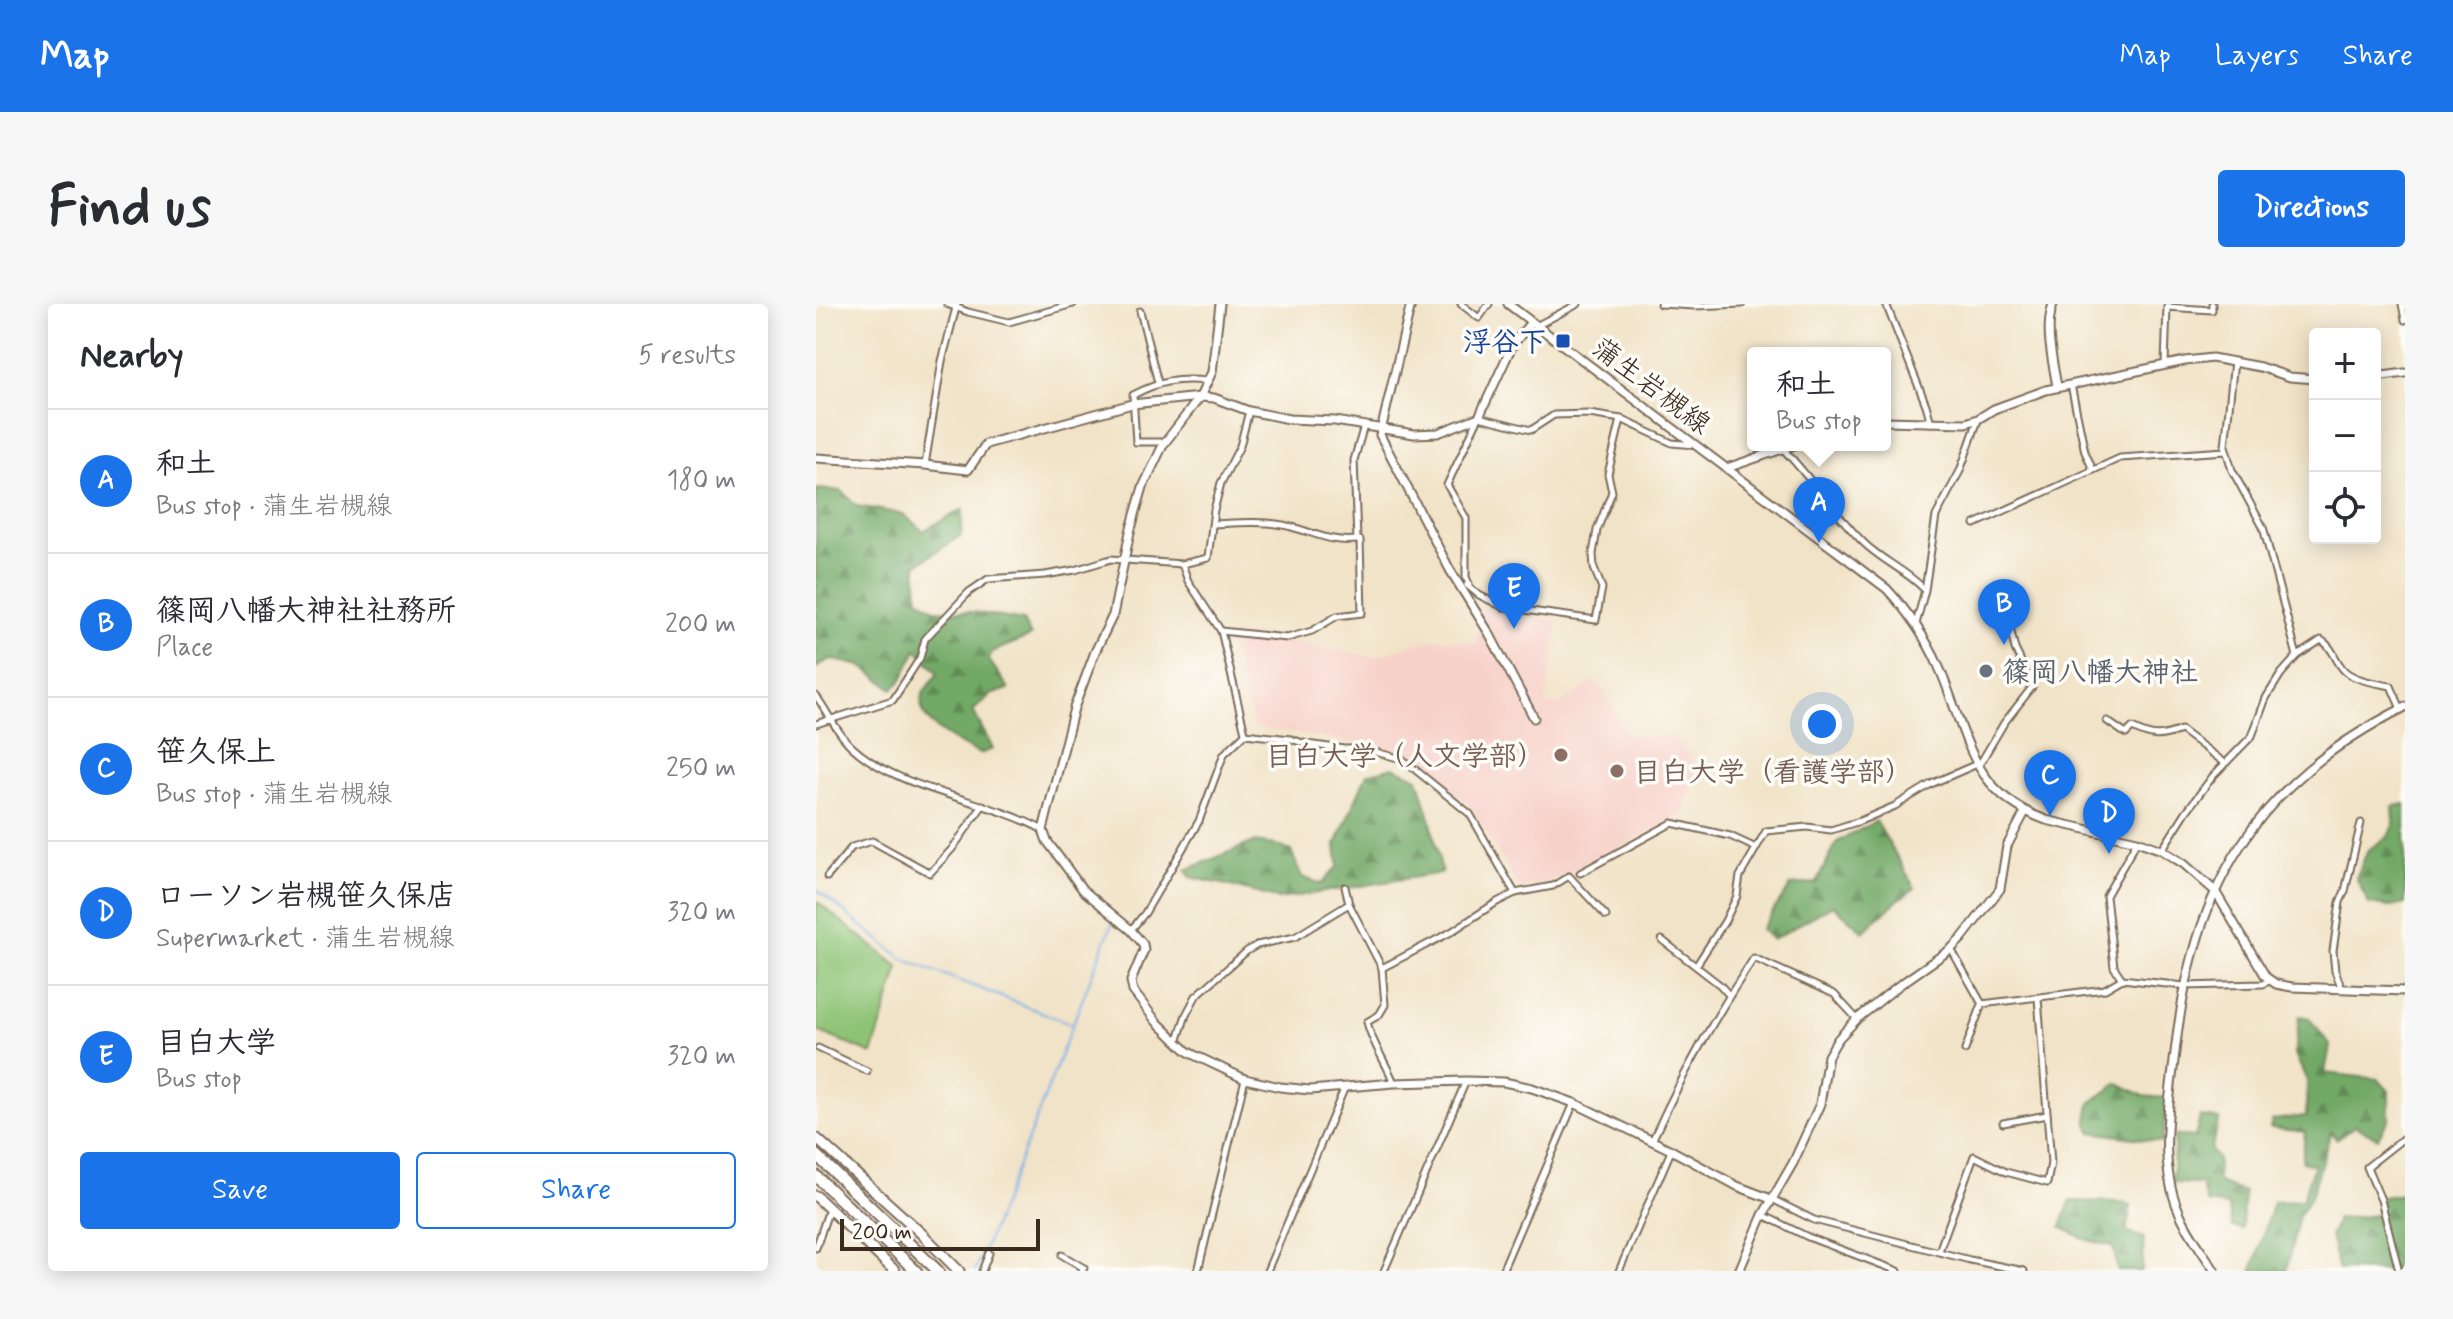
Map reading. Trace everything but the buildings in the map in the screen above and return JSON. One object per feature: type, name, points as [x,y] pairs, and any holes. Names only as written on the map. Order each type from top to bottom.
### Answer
[{"type":"highway","points":[[816,1138],[959,1271]]},
{"type":"highway","points":[[816,1155],[938,1271]]},
{"type":"highway","points":[[816,1176],[916,1271]]},
{"type":"highway","points":[[816,1196],[895,1271]]},
{"type":"street","points":[[947,304],[1009,322],[1073,304]]},
{"type":"street","points":[[1220,304],[1212,372],[1200,397],[1165,442],[1143,487],[1113,615],[1074,708],[1043,830],[1047,841],[1083,890],[1143,944],[1144,950],[1131,981],[1142,1005],[1177,1043],[1194,1055],[1245,1079],[1310,1090],[1394,1083],[1504,1082],[1553,1094],[1671,1150],[1737,1186],[1814,1220],[2024,1271]]},
{"type":"street","points":[[1411,304],[1380,429],[1382,441],[1465,586],[1534,718]]},
{"type":"street","points":[[1461,304],[1479,318],[1489,304]]},
{"type":"street","name":"蒲生岩槻線","points":[[1508,304],[1887,589],[1916,624],[1939,667],[1977,764],[1997,792],[2025,812],[2046,820],[2137,841],[2162,850],[2184,864],[2215,891],[2262,971],[2271,980]]},
{"type":"street","points":[[1465,586],[1466,518],[1447,485],[1512,346],[1533,324],[1578,304]]},
{"type":"street","points":[[1660,304],[1742,304]]},
{"type":"street","points":[[1886,304],[1931,423]]},
{"type":"street","points":[[2053,304],[2049,335],[2057,387]]},
{"type":"street","points":[[2165,365],[2167,307],[2212,310],[2212,304]]},
{"type":"street","points":[[2402,304],[2405,320]]},
{"type":"street","points":[[925,465],[942,361],[958,306]]},
{"type":"street","points":[[1140,311],[1158,383]]},
{"type":"street","points":[[1891,421],[1966,423],[1994,409],[2057,387],[2212,358],[2290,377],[2309,379]]},
{"type":"street","points":[[2234,361],[2226,451],[2232,470],[2263,527],[2297,656]]},
{"type":"street","points":[[2381,376],[2405,373]]},
{"type":"street","points":[[1165,442],[1136,442],[1133,395],[1158,383],[1184,379],[1208,381]]},
{"type":"street","points":[[2071,385],[2085,452],[2093,470]]},
{"type":"street","points":[[816,458],[968,470],[986,444],[1132,404],[1200,397],[1289,419],[1335,421],[1414,434],[1438,433],[1479,417],[1531,430],[1554,415],[1589,414],[1621,419],[1672,443],[1696,445]]},
{"type":"street","points":[[816,724],[893,700],[920,658],[925,639],[981,583],[1075,570],[1111,559],[1182,564],[1208,558],[1221,483],[1240,446],[1249,411]]},
{"type":"street","points":[[1465,586],[1503,607],[1596,620],[1602,588],[1594,568],[1593,554],[1597,530],[1612,492],[1608,474],[1621,419]]},
{"type":"street","points":[[1916,624],[1925,590],[1936,516],[1960,471],[1978,419]]},
{"type":"street","points":[[1221,631],[1287,638],[1312,631],[1337,616],[1362,613],[1354,460],[1364,426]]},
{"type":"street","points":[[1727,468],[1777,451]]},
{"type":"street","points":[[1785,451],[1855,534],[1912,576],[1925,590]]},
{"type":"street","points":[[1975,524],[2120,458],[2226,451]]},
{"type":"street","points":[[1213,524],[1264,522],[1328,540],[1357,540]]},
{"type":"street","points":[[1182,564],[1188,581],[1221,631],[1245,734]]},
{"type":"street","points":[[1696,966],[1725,921],[1737,896],[1740,876],[1766,831],[1807,827],[1831,830],[1860,821],[1981,762],[2004,723],[2033,686],[2015,649],[2010,628]]},
{"type":"street","points":[[2162,850],[2186,812],[2225,763],[2252,736],[2266,698],[2297,656],[2321,640],[2327,642],[2345,671],[2365,681],[2391,686],[2403,708],[2348,739],[2295,780],[2252,829],[2231,861],[2199,930],[2184,986],[2166,1155],[2171,1190],[2182,1219],[2215,1271]]},
{"type":"street","points":[[816,696],[850,746],[876,766],[1043,830]]},
{"type":"street","points":[[2107,721],[2126,734],[2132,728],[2152,737],[2181,730],[2225,763]]},
{"type":"street","points":[[1131,930],[1145,913],[1199,821],[1224,754],[1245,734],[1344,749],[1364,749],[1402,759],[1470,814],[1515,893]]},
{"type":"street","points":[[827,877],[852,847],[872,841],[930,873],[952,849],[983,805]]},
{"type":"street","points":[[1739,1271],[1763,1215],[1793,1163],[1820,1104],[1828,1056],[1838,1039],[1857,1019],[1962,938],[2000,889],[2007,846],[2025,812]]},
{"type":"street","points":[[1580,873],[1672,823],[1730,836],[1755,847]]},
{"type":"street","points":[[2342,989],[2335,971],[2333,951],[2340,902],[2361,823]]},
{"type":"street","points":[[2122,979],[2114,967],[2106,896],[2137,841]]},
{"type":"street","points":[[1382,968],[1451,932],[1515,893],[1553,886],[1569,876],[1606,916]]},
{"type":"street","points":[[1345,887],[1349,904],[1382,968],[1385,1005],[1379,1015],[1367,1022],[1394,1083]]},
{"type":"street","points":[[1177,1043],[1196,996],[1247,951],[1257,945],[1295,937],[1349,904]]},
{"type":"street","points":[[1662,940],[1729,995]]},
{"type":"street","points":[[1951,949],[1982,1004],[1965,1050]]},
{"type":"street","points":[[1652,1141],[1679,1082],[1754,958],[1834,994],[1857,1019]]},
{"type":"street","points":[[1982,1004],[2105,989],[2122,979],[2184,986],[2263,984],[2271,980],[2292,987],[2405,991]]},
{"type":"street","points":[[1939,1251],[1974,1156],[2006,1172],[2047,1183],[2051,1163],[2038,998]]},
{"type":"street","points":[[818,1048],[867,1071]]},
{"type":"street","points":[[1198,1271],[1245,1079]]},
{"type":"street","points":[[1384,1271],[1466,1081]]},
{"type":"street","points":[[1267,1271],[1345,1087]]},
{"type":"street","points":[[1502,1271],[1574,1103]]},
{"type":"street","points":[[2003,1123],[2047,1115]]},
{"type":"street","points":[[2399,1271],[2381,1200],[2367,1167],[2405,1137]]},
{"type":"street","points":[[1619,1271],[1671,1150]]},
{"type":"street","points":[[816,1248],[829,1208]]},
{"type":"street","points":[[1763,1215],[1808,1237],[1898,1271]]},
{"type":"street","points":[[982,1271],[989,1253]]},
{"type":"street","points":[[1062,1255],[1084,1268],[1082,1271]]},
{"type":"shaded area","points":[[1480,609],[1558,620],[1545,704],[1559,705],[1592,682],[1600,685],[1628,735],[1672,736],[1693,758],[1694,780],[1682,814],[1560,878],[1520,889],[1470,806],[1405,751],[1254,727],[1228,634],[1373,657],[1436,638],[1476,643]]},
{"type":"green space","points":[[818,489],[842,491],[857,506],[903,514],[923,531],[963,509],[961,536],[916,565],[918,598],[936,610],[974,612],[1023,621],[1031,636],[992,652],[989,660],[1009,689],[990,695],[973,711],[993,749],[980,754],[940,731],[924,714],[921,704],[924,691],[938,673],[917,650],[901,681],[893,689],[861,666],[830,659],[816,668]]},
{"type":"green space","points":[[1393,767],[1418,778],[1442,873],[1279,899],[1190,877],[1186,870],[1254,842],[1291,851],[1302,877],[1322,884],[1338,866],[1336,844],[1367,774]]},
{"type":"green space","points":[[2405,804],[2405,904],[2389,907],[2369,904],[2356,878],[2368,850],[2388,837],[2394,823],[2393,806]]},
{"type":"green space","points":[[1876,821],[1915,888],[1863,932],[1833,905],[1772,940],[1761,929],[1791,885],[1816,883],[1837,842]]},
{"type":"green space","points":[[816,901],[899,967],[872,1054],[816,1030]]},
{"type":"green space","points":[[2299,1016],[2309,1018],[2330,1045],[2325,1073],[2378,1079],[2389,1091],[2389,1119],[2378,1138],[2355,1126],[2337,1139],[2331,1132],[2312,1194],[2299,1216],[2286,1271],[2252,1271],[2273,1202],[2302,1200],[2314,1165],[2302,1162],[2305,1132],[2270,1128],[2272,1120],[2306,1116],[2307,1081],[2295,1054]]},
{"type":"green space","points":[[2118,1083],[2144,1096],[2168,1098],[2162,1142],[2091,1132],[2087,1120],[2090,1103]]},
{"type":"green space","points":[[2200,1117],[2219,1119],[2211,1150],[2218,1159],[2217,1179],[2221,1184],[2244,1192],[2242,1229],[2232,1227],[2228,1206],[2207,1203],[2201,1184],[2172,1183],[2175,1135],[2195,1137]]},
{"type":"green space","points":[[2405,1194],[2405,1268],[2339,1270],[2330,1237],[2337,1219],[2377,1215],[2382,1197]]},
{"type":"green space","points":[[2070,1201],[2123,1202],[2131,1206],[2126,1232],[2144,1238],[2142,1271],[2118,1271],[2112,1246],[2084,1239],[2061,1227]]},
{"type":"waterway","points":[[816,889],[903,959],[1072,1024]]},
{"type":"waterway","points":[[975,1271],[1114,919]]},
{"type":"place","name":"浮谷下","points":[[1563,341]]},
{"type":"place","name":"和土","points":[[1819,543]]},
{"type":"place","name":"目白大学","points":[[1514,629]]},
{"type":"place","name":"篠岡八幡大神社社務所","points":[[2004,645]]},
{"type":"place","name":"篠岡八幡大神社","points":[[1986,671]]},
{"type":"place","name":"目白大学（人文学部）","points":[[1561,755]]},
{"type":"place","name":"目白大学（看護学部）","points":[[1617,771]]},
{"type":"place","name":"笹久保上","points":[[2050,816]]},
{"type":"place","name":"ローソン岩槻笹久保店","points":[[2109,854]]}]
